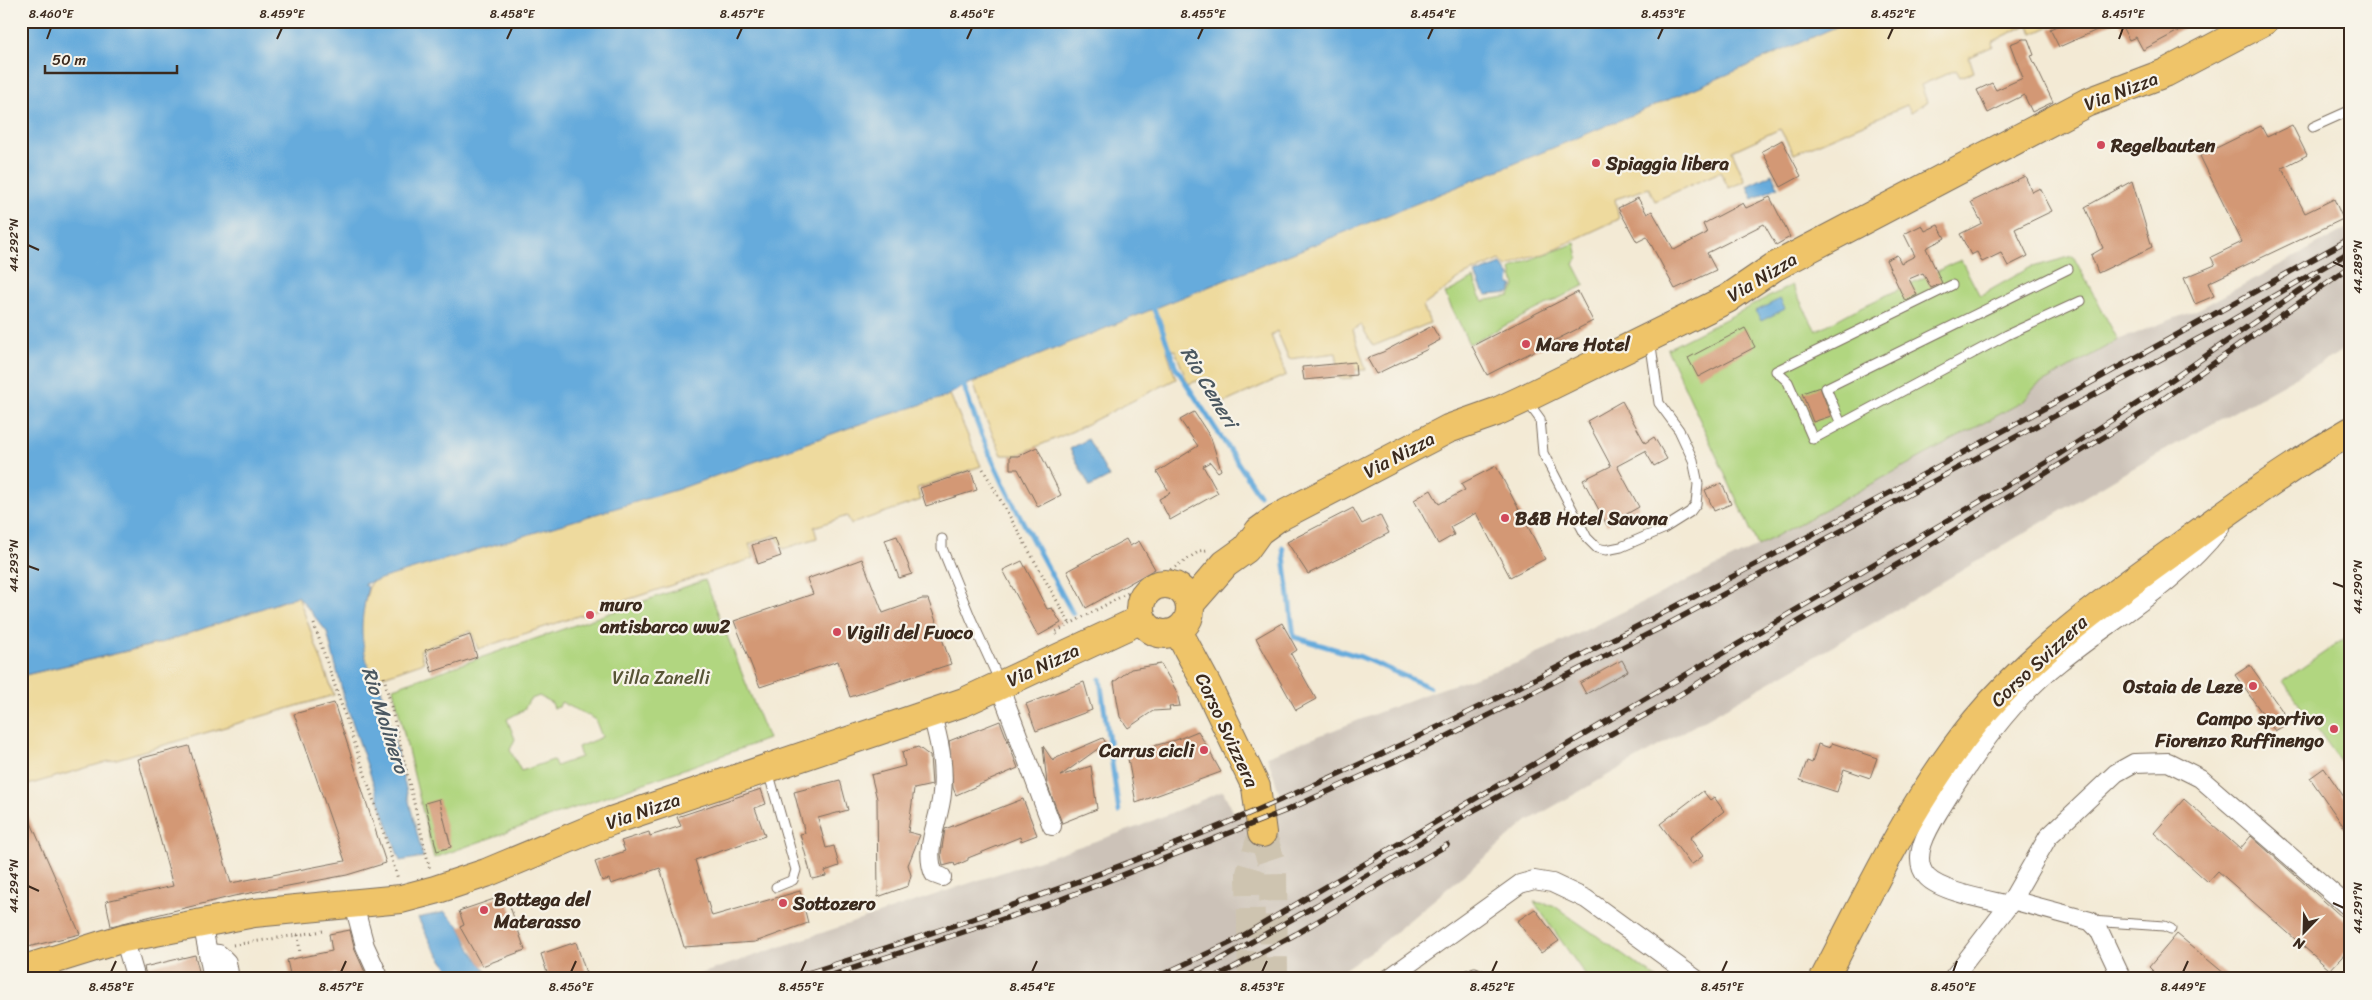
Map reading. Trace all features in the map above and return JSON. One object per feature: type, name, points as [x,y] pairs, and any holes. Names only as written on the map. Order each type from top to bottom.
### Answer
[{"type":"main road","name":"Via Nizza","points":[[1259,531],[1277,518],[1448,428],[1496,412],[1727,299],[1774,267],[2086,103],[2165,73],[2264,21]]},
{"type":"main road","name":"Corso Svizzera","points":[[1824,979],[1926,789],[1976,720],[2024,670],[2068,630],[2238,505],[2351,431]]},
{"type":"main road","points":[[1184,596],[1163,584],[1148,589],[1140,603],[1142,619],[1146,626],[1161,634],[1178,631],[1188,620],[1184,596],[1186,577],[1214,553],[1239,536],[1259,531]]},
{"type":"main road","points":[[1184,596],[1246,549],[1259,531]]},
{"type":"main road","name":"Via Nizza","points":[[38,971],[124,938],[206,941],[254,913],[354,905],[401,899],[435,890],[486,873],[611,821],[964,702],[1142,619]]},
{"type":"main road","name":"Corso Svizzera","points":[[1178,631],[1242,755],[1256,787],[1262,833]]},
{"type":"street","points":[[2122,979],[2099,930],[2090,921],[1967,895],[1944,887],[1927,877],[1920,859],[1924,839],[1936,816],[1986,738],[2018,699],[2059,662],[2172,577],[2212,539],[2238,505]]},
{"type":"street","name":"Via Nizza","points":[[1000,685],[1052,826]]},
{"type":"street","points":[[931,712],[940,743],[942,785],[932,837],[930,865],[934,874],[942,877]]},
{"type":"street","points":[[1952,979],[2011,903],[2048,837],[2116,773],[2134,763],[2168,762],[2200,778],[2351,909]]},
{"type":"street","points":[[1388,979],[1520,884],[1534,880],[1552,883],[1586,898],[1696,979]]},
{"type":"street","points":[[354,905],[365,946],[380,979]]},
{"type":"street","points":[[124,938],[136,979]]},
{"type":"street","points":[[206,941],[213,979]]},
{"type":"street","points":[[206,941],[226,962],[230,979]]},
{"type":"lane","points":[[2313,128],[2351,110]]},
{"type":"lane","points":[[1841,424],[1826,388],[2068,269]]},
{"type":"lane","points":[[1952,284],[1776,371],[1788,382],[1813,439],[2007,335],[2081,301]]},
{"type":"lane","points":[[1526,398],[1540,419],[1543,452],[1587,538],[1597,548],[1606,550],[1621,547],[1663,529],[1690,512],[1696,504],[1698,484],[1693,460],[1679,430],[1659,404],[1649,336]]},
{"type":"lane","points":[[942,540],[942,548],[970,619],[1000,685]]},
{"type":"lane","points":[[767,768],[796,870],[793,880],[776,887]]},
{"type":"lane","points":[[2090,921],[2164,926],[2171,930]]},
{"type":"lane","points":[[1458,979],[1475,972],[1490,979]]},
{"type":"path","points":[[983,469],[1070,624]]},
{"type":"path","points":[[1055,632],[1174,568],[1200,551],[1209,550],[1214,553]]},
{"type":"path","points":[[314,624],[396,872],[401,899]]},
{"type":"path","points":[[384,677],[435,890]]},
{"type":"path","points":[[206,941],[298,935],[327,930]]},
{"type":"path","points":[[298,935],[300,954]]},
{"type":"shaded area","points":[[2351,226],[2351,346],[2121,475],[1889,614],[1528,821],[1375,949],[1329,979],[685,979],[1140,826],[1223,791],[1234,813],[1280,795],[1267,756],[1426,694],[1520,662],[1758,546],[2024,401],[2035,387],[2118,340],[2199,309]]},
{"type":"green space","points":[[1575,243],[1578,258],[1574,264],[1585,285],[1469,344],[1445,294],[1474,278],[1479,295],[1483,301],[1510,296],[1515,286],[1511,269],[1526,261]]},
{"type":"green space","points":[[2073,256],[2118,340],[2035,387],[2024,401],[1758,546],[1667,349],[1792,285],[1816,331],[1853,311],[1961,260],[1980,296],[2029,268]]},
{"type":"green space","name":"Villa Zanelli","points":[[705,580],[768,739],[434,858],[393,688]],"holes":[[[539,696],[552,703],[554,708],[559,707],[561,702],[595,719],[602,737],[578,747],[581,757],[556,766],[553,760],[521,771],[510,750],[515,739],[507,719],[524,710],[529,700]]]},
{"type":"green space","name":"Campo sportivo Fiorenzo Ruffinengo","points":[[2351,634],[2351,776],[2283,681]]},
{"type":"green space","points":[[1534,902],[1553,905],[1658,979],[1588,979]]},
{"type":"sand","points":[[1819,21],[2062,21],[2033,34],[2028,24],[1992,42],[1993,46],[1969,57],[1974,72],[1960,77],[1956,70],[1921,85],[1927,102],[1911,112],[1907,105],[1794,154],[1780,129],[1732,151],[1745,181],[1729,188],[1720,172],[1655,201],[1649,188],[1615,199],[1619,219],[1544,254],[1528,257],[1506,267],[1500,260],[1463,276],[1423,306],[1430,323],[1373,346],[1361,325],[1353,330],[1366,370],[1352,370],[1352,378],[1340,379],[1336,353],[1289,359],[1277,331],[1271,335],[1286,375],[1219,405],[1206,378],[1188,384],[1175,350],[1167,351],[1176,379],[1073,431],[1017,455],[1002,455],[984,415],[966,360]]},
{"type":"sand","points":[[939,369],[981,466],[917,488],[921,500],[851,524],[847,516],[814,527],[817,538],[783,549],[776,535],[749,544],[754,558],[478,649],[471,631],[420,650],[424,662],[372,680],[363,651],[361,631],[363,609],[380,558]]},
{"type":"sand","points":[[298,596],[334,695],[21,787],[21,676],[158,644]]},
{"type":"water","name":"Rio Molinero","points":[[21,21],[1849,21],[1519,162],[964,386],[945,397],[857,425],[679,489],[364,584],[368,587],[362,624],[365,654],[372,679],[377,678],[381,689],[423,857],[400,861],[344,698],[327,632],[298,596],[164,642],[21,676]]},
{"type":"water","points":[[1772,174],[1778,187],[1753,199],[1747,186]]},
{"type":"water","points":[[1501,264],[1510,276],[1509,283],[1513,286],[1510,293],[1487,295],[1475,274]]},
{"type":"water","points":[[1780,299],[1785,309],[1761,321],[1756,311]]},
{"type":"water","points":[[1088,439],[1109,477],[1090,487],[1070,449]]},
{"type":"water","points":[[445,912],[460,927],[471,950],[492,979],[456,979],[432,946],[418,918]]},
{"type":"building","points":[[2068,21],[2117,21],[2059,47],[2050,29]]},
{"type":"building","points":[[2119,21],[2197,21],[2143,50],[2136,37],[2129,40]]},
{"type":"building","points":[[2028,39],[2034,55],[2031,56],[2053,102],[2032,112],[2024,95],[1988,113],[1977,90],[1992,83],[1996,90],[2023,78],[2010,44]]},
{"type":"building","points":[[2292,125],[2307,155],[2282,168],[2305,213],[2334,199],[2343,219],[2208,283],[2214,296],[2195,304],[2184,278],[2215,265],[2211,257],[2242,242],[2200,156],[2261,126],[2267,137]]},
{"type":"building","points":[[1782,140],[1801,176],[1781,187],[1762,151]]},
{"type":"building","points":[[2025,176],[2032,192],[2040,188],[2052,211],[2015,229],[2028,256],[2008,266],[2001,253],[1982,262],[1977,252],[1971,255],[1960,234],[1982,223],[1971,202]]},
{"type":"building","points":[[2132,181],[2152,247],[2098,273],[2091,255],[2103,248],[2085,207]]},
{"type":"building","points":[[1770,197],[1790,237],[1776,245],[1764,224],[1707,253],[1716,270],[1675,289],[1647,237],[1637,242],[1618,208],[1638,198],[1647,214],[1652,211],[1674,250],[1707,233],[1703,224],[1743,203],[1746,208]]},
{"type":"building","points":[[1922,225],[1925,231],[1938,225],[1945,238],[1926,248],[1942,283],[1931,288],[1923,273],[1909,279],[1917,295],[1905,301],[1886,260],[1897,255],[1901,263],[1915,256],[1904,234]]},
{"type":"building","points":[[1578,292],[1593,321],[1487,375],[1472,346]]},
{"type":"building","points":[[1432,326],[1440,340],[1427,347],[1428,349],[1376,374],[1367,358],[1383,352]]},
{"type":"building","points":[[1745,328],[1755,347],[1698,377],[1688,358]]},
{"type":"building","points":[[1355,362],[1356,375],[1304,380],[1302,367]]},
{"type":"building","points":[[1820,387],[1831,416],[1813,422],[1802,393]]},
{"type":"building","points":[[1622,401],[1645,443],[1654,437],[1667,459],[1654,466],[1645,451],[1617,466],[1639,507],[1607,525],[1583,480],[1611,466],[1587,421]]},
{"type":"building","points":[[1194,412],[1211,438],[1221,470],[1218,472],[1210,462],[1203,466],[1218,493],[1170,520],[1159,499],[1170,493],[1157,472],[1198,446],[1180,420]]},
{"type":"building","points":[[1037,447],[1061,495],[1038,507],[1018,469],[1010,469],[1010,456],[1018,456]]},
{"type":"building","points":[[1496,466],[1545,559],[1510,577],[1476,513],[1450,527],[1454,535],[1438,544],[1414,500],[1431,490],[1439,504],[1465,490],[1461,484]]},
{"type":"building","points":[[971,471],[977,490],[926,506],[920,488]]},
{"type":"building","points":[[1722,483],[1731,504],[1714,511],[1705,490]]},
{"type":"building","points":[[1353,508],[1362,524],[1380,515],[1389,533],[1308,574],[1287,542]]},
{"type":"building","points":[[897,536],[912,574],[899,578],[885,540]]},
{"type":"building","points":[[775,538],[781,556],[758,564],[752,545]]},
{"type":"building","points":[[1126,539],[1130,546],[1139,541],[1155,569],[1086,608],[1067,571]]},
{"type":"building","points":[[862,559],[883,613],[922,599],[928,599],[951,664],[850,697],[838,661],[760,687],[734,621],[813,594],[807,579]]},
{"type":"building","points":[[1022,561],[1047,609],[1052,608],[1061,623],[1038,636],[1003,570]]},
{"type":"building","points":[[1282,623],[1297,650],[1291,654],[1316,699],[1296,710],[1256,638]]},
{"type":"building","points":[[470,635],[477,657],[432,672],[425,650]]},
{"type":"building","points":[[1622,660],[1628,671],[1586,694],[1580,683]]},
{"type":"building","points":[[1161,664],[1177,692],[1180,706],[1169,707],[1170,710],[1153,711],[1128,728],[1120,717],[1114,682],[1131,669]]},
{"type":"building","points":[[2250,665],[2290,722],[2275,731],[2235,675]]},
{"type":"building","points":[[1084,682],[1092,710],[1036,731],[1026,704]]},
{"type":"building","points":[[334,703],[386,863],[347,875],[234,896],[111,926],[106,901],[173,886],[138,759],[189,746],[231,883],[345,861],[294,714]]},
{"type":"building","points":[[1000,721],[1018,768],[956,795],[953,788],[949,741]]},
{"type":"building","points":[[1198,731],[1221,772],[1136,803],[1127,753],[1176,740]]},
{"type":"building","points":[[1103,738],[1106,743],[1060,776],[1091,766],[1097,809],[1062,823],[1047,784],[1043,746],[1053,761]]},
{"type":"building","points":[[1832,743],[1877,758],[1870,778],[1844,769],[1837,792],[1800,780],[1807,761],[1812,763],[1818,744],[1830,748]]},
{"type":"building","points":[[918,747],[930,756],[932,785],[914,789],[908,832],[920,835],[908,865],[911,875],[908,886],[878,897],[877,799],[871,775],[905,766],[902,752]]},
{"type":"building","points":[[2324,768],[2351,807],[2351,837],[2310,778]]},
{"type":"building","points":[[840,780],[848,810],[818,818],[826,848],[834,846],[839,866],[825,871],[826,876],[812,879],[800,834],[805,833],[794,792]]},
{"type":"building","points":[[761,789],[766,804],[755,808],[765,836],[695,860],[712,916],[800,891],[808,923],[755,942],[684,947],[660,868],[611,884],[609,879],[602,881],[595,862],[625,851],[621,841],[649,832],[650,836],[681,826],[677,817]]},
{"type":"building","points":[[1703,791],[1710,800],[1714,797],[1724,811],[1690,838],[1703,856],[1691,865],[1660,824]]},
{"type":"building","points":[[439,799],[451,847],[437,851],[425,803]]},
{"type":"building","points":[[1023,799],[1037,835],[1021,841],[1020,837],[968,858],[968,860],[955,866],[954,863],[943,866],[941,854],[945,829]]},
{"type":"building","points":[[2184,799],[2240,849],[2251,836],[2351,925],[2351,947],[2330,970],[2218,871],[2208,882],[2154,833]]},
{"type":"building","points":[[21,800],[80,934],[28,947],[21,931]]},
{"type":"building","points":[[506,895],[525,950],[482,966],[460,927],[464,925],[459,911]]},
{"type":"building","points":[[1535,909],[1559,941],[1541,953],[1517,921]]},
{"type":"building","points":[[350,930],[355,950],[368,979],[338,979],[336,973],[309,979],[291,979],[287,960],[332,951],[329,934]]},
{"type":"building","points":[[2177,934],[2231,979],[2161,979],[2149,967]]},
{"type":"building","points":[[576,942],[587,976],[580,979],[549,979],[541,954]]},
{"type":"building","points":[[195,955],[201,979],[147,979],[144,967]]},
{"type":"waterway","name":"Rio Ceneri","points":[[1151,303],[1176,368],[1259,495]]},
{"type":"waterway","points":[[964,386],[974,416],[999,474],[1073,614]]},
{"type":"waterway","name":"Rio Ceneri","points":[[1283,548],[1294,637],[1361,657],[1429,687]]},
{"type":"waterway","points":[[1100,679],[1119,812]]},
{"type":"tunnel","points":[[1262,833],[1273,867],[1274,979]]},
{"type":"tunnel","points":[[1252,979],[1250,874],[1262,833]]},
{"type":"railway","points":[[789,979],[978,917],[1103,872],[1226,823],[1388,751],[1538,678],[1770,557],[2020,422],[2351,238]]},
{"type":"railway","points":[[820,979],[1049,904],[1285,811],[1422,749],[1668,624],[2224,325],[2351,251]]},
{"type":"railway","points":[[1177,979],[1216,962],[1317,905],[1469,813],[1663,705],[1791,626],[1919,552],[2149,409],[2351,266]]},
{"type":"railway","points":[[1153,979],[1232,942],[2047,462],[2144,399],[2319,277]]},
{"type":"railway","points":[[1212,979],[1296,934],[1447,845]]},
{"type":"place","name":"Regelbauten","points":[[2101,145]]},
{"type":"place","name":"Spiaggia libera","points":[[1596,163]]},
{"type":"place","name":"Mare Hotel","points":[[1526,344]]},
{"type":"place","name":"B&B Hotel Savona","points":[[1505,518]]},
{"type":"place","name":"muro antisbarco ww2","points":[[590,615]]},
{"type":"place","name":"Vigili del Fuoco","points":[[837,632]]},
{"type":"place","name":"Ostaia de Leze","points":[[2253,686]]},
{"type":"place","name":"Campo sportivo Fiorenzo Ruffinengo","points":[[2334,729]]},
{"type":"place","name":"Carrus cicli","points":[[1204,750]]},
{"type":"place","name":"Sottozero","points":[[783,903]]},
{"type":"place","name":"Bottega del Materasso","points":[[484,910]]}]
